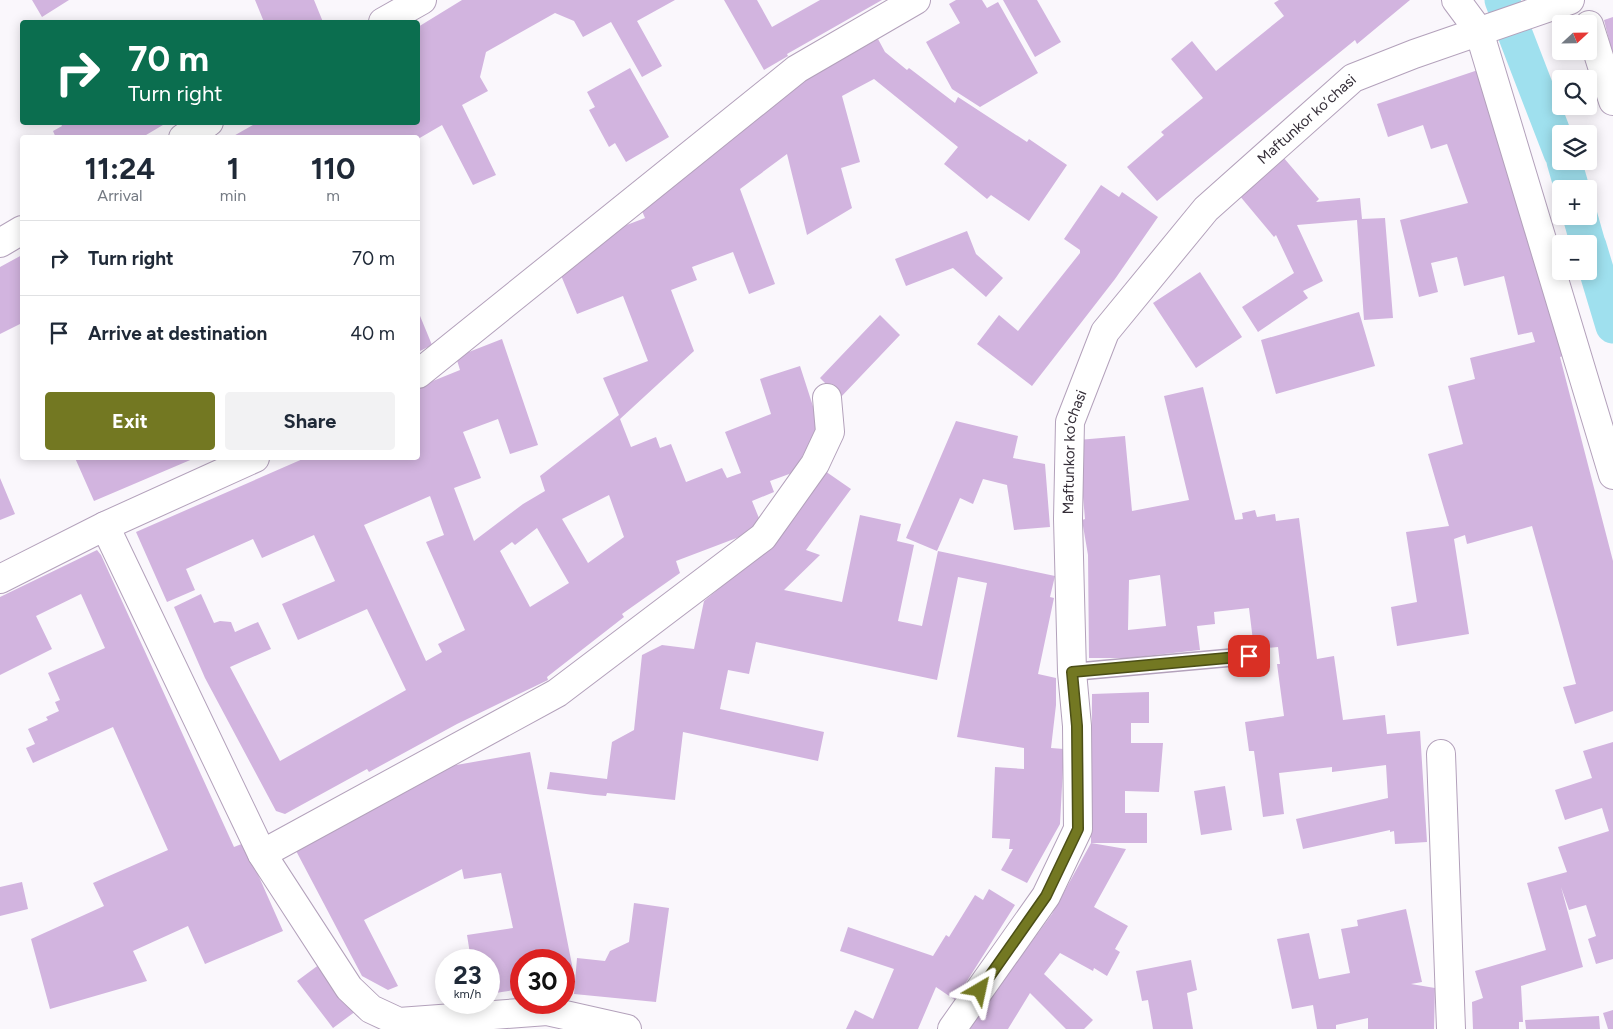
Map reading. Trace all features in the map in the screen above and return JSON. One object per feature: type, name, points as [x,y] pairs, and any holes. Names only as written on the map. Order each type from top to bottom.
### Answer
[{"type":"street","points":[[387,20],[422,0]]},
{"type":"street","points":[[420,372],[797,69],[916,0]]},
{"type":"street","points":[[1456,0],[1479,31],[1613,474]]},
{"type":"street","points":[[1571,1],[1581,15]]},
{"type":"street","name":"Maftunkor ko’chasi","points":[[952,1029],[1046,896],[1078,829],[1077,726],[1072,672],[1068,519],[1070,422],[1105,332],[1206,209],[1353,78],[1506,21],[1571,1]]},
{"type":"street","points":[[1598,55],[1613,101]]},
{"type":"street","points":[[188,135],[204,125]]},
{"type":"street","points":[[0,243],[20,231]]},
{"type":"street","points":[[262,854],[557,693],[763,537],[815,464],[830,432],[827,398]]},
{"type":"street","points":[[0,579],[105,526],[251,460]]},
{"type":"street","points":[[105,526],[262,854],[349,988],[371,1009],[398,1025],[547,1011],[627,1029]]},
{"type":"street","points":[[1440,754],[1452,1029]]},
{"type":"lane","points":[[1072,672],[1249,656]]},
{"type":"building","points":[[32,0],[69,0],[42,17]]},
{"type":"building","points":[[255,0],[314,0],[322,20],[263,20]]},
{"type":"building","points":[[462,0],[675,0],[637,21],[662,66],[642,77],[611,22],[583,37],[574,21],[555,13],[486,52],[480,77],[488,91],[462,105],[496,175],[473,185],[442,125],[420,138],[420,135],[235,135],[253,125],[420,125],[420,26]]},
{"type":"building","points":[[724,0],[757,0],[772,27],[820,0],[882,0],[787,54],[788,56],[764,70]]},
{"type":"building","points":[[956,0],[982,0],[987,8],[998,2],[1038,73],[980,107],[952,89],[926,42],[960,23],[949,4]]},
{"type":"building","points":[[1003,0],[1037,0],[1061,42],[1035,57]]},
{"type":"building","points":[[1279,0],[1410,0],[1357,44],[1355,40],[1157,201],[1127,167],[1164,135],[1161,132],[1203,98],[1171,59],[1192,41],[1216,71],[1284,16],[1274,3]]},
{"type":"building","points":[[1613,17],[1613,52],[1612,52],[1604,20]]},
{"type":"building","points":[[878,39],[885,52],[907,70],[909,68],[955,103],[958,97],[1027,142],[1029,139],[1067,165],[1029,221],[991,195],[987,199],[944,164],[958,147],[874,79],[842,96],[860,162],[841,168],[852,208],[807,235],[787,154],[740,189],[775,284],[749,294],[733,252],[692,267],[697,280],[671,290],[694,351],[620,419],[631,447],[656,437],[660,448],[671,444],[686,482],[722,468],[727,478],[741,473],[725,432],[771,414],[760,379],[800,366],[820,428],[792,473],[770,481],[774,492],[752,501],[763,528],[676,561],[680,573],[622,614],[624,617],[547,677],[548,680],[457,724],[369,772],[367,769],[285,814],[276,811],[205,678],[174,607],[201,594],[214,623],[220,621],[231,622],[235,632],[258,622],[271,649],[230,667],[280,761],[406,690],[367,609],[298,640],[282,604],[335,581],[314,535],[262,558],[253,539],[186,569],[195,590],[167,602],[136,532],[300,460],[420,460],[420,386],[460,370],[456,357],[502,339],[538,445],[510,454],[498,419],[463,432],[481,478],[454,488],[474,541],[523,504],[545,491],[540,476],[619,415],[603,378],[648,361],[623,296],[577,314],[560,273],[603,234],[645,218],[639,204],[810,76]],"holes":[[[609,495],[624,537],[588,563],[562,519]],[[430,496],[444,535],[426,542],[465,630],[438,644],[442,652],[426,661],[364,525]],[[537,528],[569,583],[530,607],[500,551],[512,542],[515,545]]]},
{"type":"building","points":[[630,68],[669,137],[626,162],[615,143],[609,147],[589,110],[595,107],[587,92]]},
{"type":"building","points":[[1478,70],[1517,191],[1536,266],[1540,266],[1569,354],[1560,357],[1613,561],[1613,711],[1575,724],[1563,687],[1576,684],[1532,526],[1467,544],[1465,535],[1454,539],[1469,634],[1397,646],[1391,607],[1417,602],[1406,532],[1449,526],[1428,454],[1463,444],[1448,386],[1475,379],[1470,358],[1535,342],[1532,332],[1518,335],[1504,276],[1464,286],[1457,257],[1431,263],[1438,292],[1419,297],[1400,220],[1468,203],[1447,144],[1431,149],[1423,125],[1388,137],[1377,104]]},
{"type":"building","points":[[163,125],[146,135],[55,135],[53,131],[62,126]]},
{"type":"building","points":[[1283,157],[1319,199],[1316,202],[1360,198],[1362,219],[1385,218],[1393,318],[1364,320],[1357,220],[1297,225],[1323,281],[1303,291],[1308,298],[1258,332],[1242,307],[1294,273],[1276,235],[1274,237],[1239,195]]},
{"type":"building","points":[[1101,185],[1119,197],[1122,192],[1158,217],[1115,279],[1032,386],[977,344],[999,315],[1018,331],[1080,253],[1080,250],[1064,239]]},
{"type":"building","points":[[967,231],[976,254],[1003,278],[986,297],[953,268],[906,286],[895,259]]},
{"type":"building","points":[[20,256],[20,324],[0,334],[0,267]]},
{"type":"building","points":[[1200,272],[1242,337],[1196,368],[1153,303]]},
{"type":"building","points":[[1359,312],[1375,366],[1276,394],[1261,340]]},
{"type":"building","points":[[880,315],[900,335],[840,398],[820,378]]},
{"type":"building","points":[[420,316],[432,345],[420,351]]},
{"type":"building","points":[[1203,387],[1235,520],[1243,519],[1242,513],[1255,510],[1257,517],[1275,514],[1276,521],[1299,518],[1317,659],[1334,656],[1343,720],[1385,715],[1387,734],[1420,731],[1427,842],[1395,844],[1394,831],[1390,832],[1390,830],[1303,849],[1296,819],[1388,798],[1386,765],[1332,772],[1332,767],[1279,773],[1284,814],[1263,817],[1254,751],[1249,751],[1245,722],[1284,716],[1277,664],[1280,664],[1278,647],[1254,649],[1249,608],[1214,612],[1215,624],[1197,626],[1200,650],[1128,658],[1089,658],[1088,555],[1082,520],[1085,519],[1078,440],[1125,436],[1132,511],[1189,500],[1164,396]],"holes":[[[1160,575],[1166,626],[1128,630],[1129,580]]]},
{"type":"building","points":[[956,421],[1018,436],[1013,458],[1045,464],[1050,527],[1014,530],[1007,485],[983,479],[973,504],[960,498],[937,551],[906,538]]},
{"type":"building","points":[[76,460],[190,460],[94,501]]},
{"type":"building","points":[[825,471],[851,489],[806,550],[820,555],[784,590],[842,602],[860,515],[901,524],[897,541],[914,545],[898,621],[922,626],[938,551],[1055,576],[1050,597],[1054,598],[1038,674],[1056,678],[1056,705],[1051,748],[1064,749],[1060,824],[1027,883],[1001,870],[1013,849],[1009,849],[1010,839],[992,838],[995,767],[1024,769],[1024,748],[957,737],[987,583],[958,577],[937,680],[756,642],[749,674],[728,670],[720,709],[824,732],[818,761],[683,732],[675,800],[607,793],[606,796],[594,795],[547,789],[550,772],[607,779],[612,742],[634,730],[642,655],[662,645],[694,649],[704,601],[778,540]]},
{"type":"building","points":[[0,478],[15,514],[0,520]]},
{"type":"building","points":[[97,550],[101,555],[234,847],[244,843],[283,931],[205,964],[188,926],[133,951],[147,981],[50,1009],[31,939],[104,906],[93,883],[168,850],[113,727],[33,763],[26,748],[35,744],[28,729],[48,720],[46,717],[59,711],[55,702],[60,700],[48,673],[105,648],[81,594],[36,616],[52,649],[0,675],[0,597]]},
{"type":"building","points":[[1149,692],[1149,723],[1131,723],[1131,743],[1163,743],[1159,792],[1125,791],[1125,813],[1147,813],[1147,843],[1091,843],[1092,694]]},
{"type":"building","points":[[1613,742],[1613,959],[1596,964],[1588,939],[1596,936],[1586,905],[1569,910],[1561,887],[1583,967],[1521,986],[1523,1022],[1519,1022],[1519,1029],[1473,1029],[1472,1002],[1483,998],[1475,971],[1546,950],[1527,883],[1567,872],[1558,847],[1609,831],[1602,808],[1565,820],[1555,790],[1592,778],[1583,751]]},
{"type":"building","points":[[530,752],[569,949],[510,949],[510,991],[500,992],[500,949],[469,949],[467,935],[513,928],[501,873],[464,879],[462,869],[364,920],[398,986],[388,990],[362,976],[294,847],[445,767]]},
{"type":"building","points":[[1225,786],[1232,830],[1201,835],[1194,791]]},
{"type":"building","points":[[1091,843],[1126,849],[1094,907],[1128,926],[1115,949],[1120,952],[1107,976],[1094,968],[1093,971],[1060,953],[1044,974],[1093,1020],[1084,1029],[1066,1029],[1030,993],[1008,1029],[970,1029],[977,1016],[1052,914]]},
{"type":"building","points":[[22,882],[28,909],[0,916],[0,887]]},
{"type":"building","points":[[989,889],[1015,905],[955,1000],[936,987],[918,1029],[846,1029],[855,1010],[873,1019],[894,969],[840,951],[848,927],[933,956],[946,935],[949,937],[975,895],[983,900]]},
{"type":"building","points":[[634,903],[669,908],[656,1002],[575,994],[577,958],[605,961],[610,951],[629,942]]},
{"type":"building","points":[[1406,909],[1422,982],[1411,984],[1435,988],[1434,1029],[1368,1029],[1368,1018],[1336,1025],[1336,1029],[1317,1029],[1313,1005],[1292,1009],[1277,939],[1309,933],[1319,979],[1350,973],[1341,929],[1358,926],[1357,920]]},
{"type":"building","points":[[1191,960],[1197,990],[1187,993],[1193,1029],[1153,1029],[1148,1000],[1142,1001],[1136,971]]},
{"type":"building","points":[[320,964],[356,1011],[333,1028],[297,981]]},
{"type":"building","points":[[1613,1010],[1613,1029],[1608,1029],[1603,1013]]},
{"type":"building","points":[[1599,1016],[1600,1029],[1526,1029],[1525,1020]]},
{"type":"waterway","points":[[1502,0],[1552,130]]},
{"type":"waterway","points":[[1567,170],[1569,180]]},
{"type":"waterway","points":[[1583,225],[1585,235]]},
{"type":"waterway","points":[[1597,273],[1613,326]]},
{"type":"route","points":[[980,990],[1046,896],[1078,829],[1077,726],[1072,672],[1249,656]]}]
